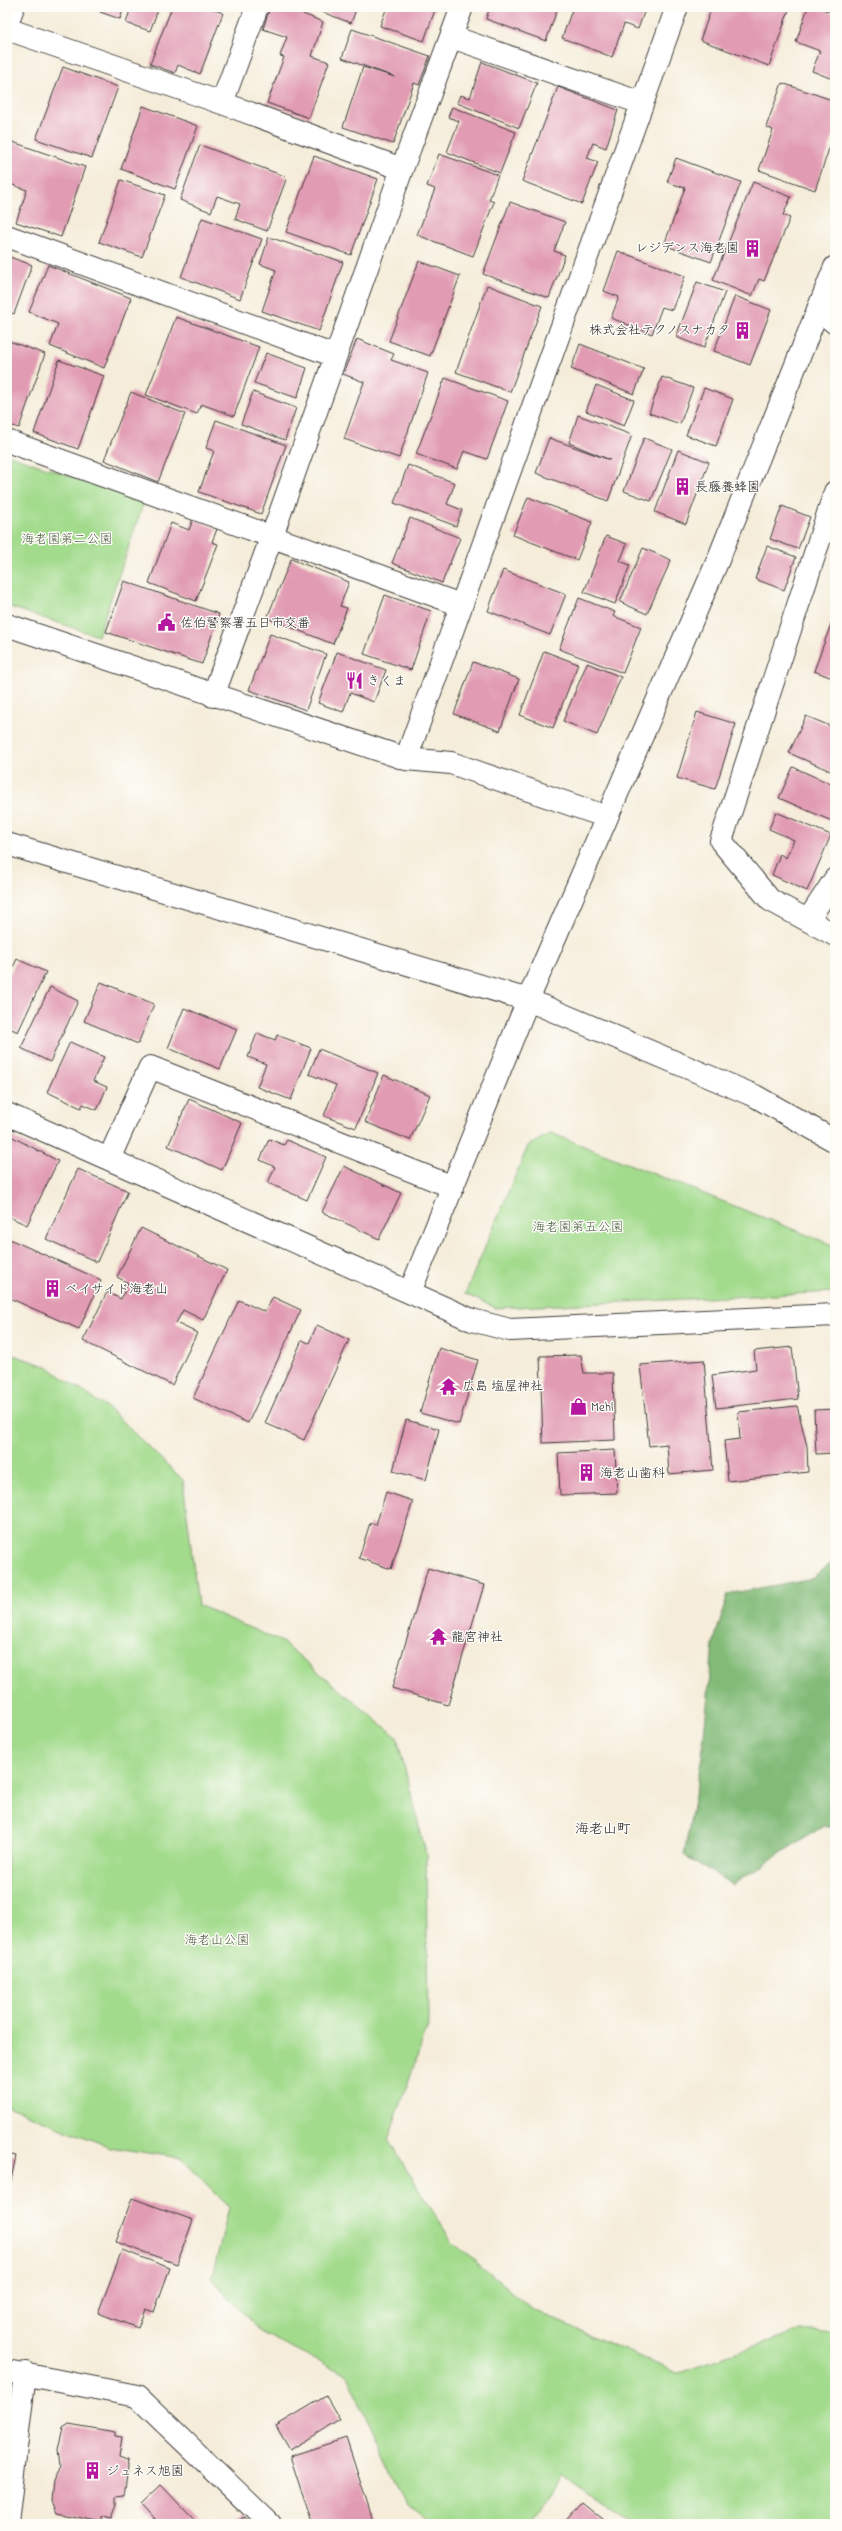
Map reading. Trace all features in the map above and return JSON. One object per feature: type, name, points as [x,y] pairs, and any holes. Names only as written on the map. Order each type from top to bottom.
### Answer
[{"type":"street","points":[[7,24],[13,7]]},
{"type":"street","points":[[222,103],[257,7]]},
{"type":"street","points":[[213,696],[272,536],[402,169],[462,7]]},
{"type":"street","points":[[406,759],[641,103],[677,7]]},
{"type":"street","points":[[7,29],[222,103],[402,169]]},
{"type":"street","points":[[452,37],[641,103]]},
{"type":"street","points":[[7,236],[335,356]]},
{"type":"street","points":[[410,1292],[528,1000],[718,560],[835,267]]},
{"type":"street","points":[[818,309],[835,323]]},
{"type":"street","points":[[7,441],[461,605]]},
{"type":"street","points":[[835,492],[721,841],[770,900],[835,935]]},
{"type":"street","points":[[7,625],[213,696],[406,759],[451,763],[606,817]]},
{"type":"street","points":[[7,844],[528,1000],[755,1096],[835,1140]]},
{"type":"street","points":[[808,920],[835,879]]},
{"type":"street","points":[[109,1159],[150,1067],[453,1187]]},
{"type":"street","points":[[7,1114],[472,1320],[510,1330],[835,1315]]},
{"type":"street","points":[[14,2524],[7,2523],[16,2372],[136,2396],[270,2524]]},
{"type":"green space","name":"海老園第二公園","points":[[7,454],[144,502],[98,636],[7,606]]},
{"type":"green space","name":"海老園第五公園","points":[[551,1133],[835,1246],[835,1292],[496,1308],[465,1294],[528,1146]]},
{"type":"green space","name":"海老山公園","points":[[7,1353],[46,1366],[110,1410],[183,1480],[198,1605],[282,1642],[397,1737],[426,1854],[428,2026],[388,2139],[452,2242],[533,2310],[677,2373],[801,2330],[835,2333],[835,2524],[637,2524],[561,2477],[528,2524],[432,2524],[407,2504],[347,2375],[260,2332],[212,2278],[229,2207],[181,2158],[110,2147],[7,2106]]},
{"type":"green space","points":[[835,1560],[835,1828],[822,1826],[733,1885],[684,1855],[702,1756],[713,1644],[728,1594],[813,1578]]},
{"type":"building","points":[[101,7],[124,7],[120,19],[100,12]]},
{"type":"building","points":[[131,7],[159,7],[150,31],[126,23]]},
{"type":"building","points":[[172,7],[207,7],[223,13],[200,74],[178,65],[175,73],[150,64]]},
{"type":"building","points":[[270,7],[294,7],[304,11],[303,14],[323,22],[312,56],[329,62],[309,118],[267,103],[284,57],[280,56],[287,37],[263,29]]},
{"type":"building","points":[[309,7],[357,7],[351,23]]},
{"type":"building","points":[[387,7],[436,7],[424,41],[380,26]]},
{"type":"building","points":[[490,7],[558,7],[546,41],[486,19]]},
{"type":"building","points":[[573,7],[646,7],[638,29],[624,24],[612,57],[562,38]]},
{"type":"building","points":[[712,7],[735,7],[747,11],[748,7],[790,7],[769,66],[700,40]]},
{"type":"building","points":[[808,7],[818,7],[835,14],[835,80],[812,71],[820,51],[796,42]]},
{"type":"building","points":[[352,29],[430,56],[419,85],[414,83],[393,144],[343,127],[363,67],[395,77],[342,58]]},
{"type":"building","points":[[482,62],[537,83],[519,128],[457,103],[460,95],[470,98]]},
{"type":"building","points":[[63,67],[118,87],[92,158],[36,139]]},
{"type":"building","points":[[782,83],[835,101],[835,131],[815,190],[759,170],[773,130],[766,127]]},
{"type":"building","points":[[558,87],[618,110],[606,148],[593,143],[587,158],[598,162],[582,204],[522,181]]},
{"type":"building","points":[[143,106],[198,126],[175,189],[121,169]]},
{"type":"building","points":[[452,107],[516,132],[500,173],[447,152],[459,121],[448,117]]},
{"type":"building","points":[[7,140],[85,167],[61,237],[16,222],[27,190],[7,183]]},
{"type":"building","points":[[200,145],[287,177],[267,231],[235,219],[240,204],[217,196],[211,212],[180,200]]},
{"type":"building","points":[[439,154],[498,175],[489,200],[494,202],[473,256],[417,235],[435,189],[427,186]]},
{"type":"building","points":[[314,156],[378,179],[351,255],[286,232]]},
{"type":"building","points":[[676,158],[741,182],[711,262],[664,245],[685,188],[667,182]]},
{"type":"building","points":[[121,180],[165,195],[142,257],[99,242]]},
{"type":"building","name":"レジデンス海老園","points":[[753,182],[791,197],[783,215],[790,218],[764,281],[759,279],[752,296],[713,280]]},
{"type":"building","points":[[510,202],[565,222],[554,251],[565,255],[549,298],[483,274]]},
{"type":"building","points":[[202,218],[262,239],[240,299],[181,277]]},
{"type":"building","points":[[269,237],[343,262],[319,331],[262,311],[276,270],[260,264]]},
{"type":"building","points":[[618,251],[685,276],[672,310],[662,307],[652,334],[611,318],[619,297],[604,291]]},
{"type":"building","points":[[7,256],[32,265],[14,314],[7,311]]},
{"type":"building","points":[[419,261],[460,276],[430,356],[389,341]]},
{"type":"building","points":[[48,265],[131,298],[104,368],[50,346],[58,324],[29,312]]},
{"type":"building","points":[[697,282],[725,292],[704,348],[676,337]]},
{"type":"building","points":[[487,285],[542,306],[510,392],[456,372]]},
{"type":"building","name":"株式会社テクノスナカタ","points":[[735,296],[771,310],[750,365],[714,351]]},
{"type":"building","points":[[176,317],[259,347],[234,416],[201,404],[197,414],[146,395]]},
{"type":"building","points":[[357,339],[394,354],[391,360],[428,373],[399,458],[344,439],[364,382],[343,374]]},
{"type":"building","points":[[9,341],[45,354],[19,428],[7,424]]},
{"type":"building","points":[[580,344],[644,369],[634,394],[571,369]]},
{"type":"building","points":[[266,353],[307,368],[297,398],[254,383]]},
{"type":"building","points":[[59,360],[104,376],[78,449],[34,433]]},
{"type":"building","points":[[662,377],[693,388],[680,424],[649,413]]},
{"type":"building","points":[[445,378],[508,401],[487,459],[464,451],[457,469],[416,454]]},
{"type":"building","points":[[596,385],[634,400],[624,426],[586,411]]},
{"type":"building","points":[[704,388],[733,399],[716,446],[686,435]]},
{"type":"building","points":[[131,392],[185,414],[158,482],[104,460]]},
{"type":"building","points":[[253,392],[296,408],[285,440],[241,424]]},
{"type":"building","points":[[578,415],[632,435],[608,501],[536,473],[549,438],[610,460],[569,443]]},
{"type":"building","points":[[216,420],[286,445],[261,514],[199,492],[214,451],[206,448]]},
{"type":"building","points":[[644,438],[672,449],[651,501],[624,491]]},
{"type":"building","name":"長藤養蜂園","points":[[678,450],[709,462],[686,524],[655,512]]},
{"type":"building","points":[[408,465],[455,483],[447,504],[462,510],[456,526],[394,503]]},
{"type":"building","points":[[528,497],[592,522],[577,560],[513,535]]},
{"type":"building","points":[[782,506],[810,517],[798,549],[770,539]]},
{"type":"building","points":[[410,518],[460,538],[442,583],[392,563]]},
{"type":"building","points":[[193,519],[217,529],[212,542],[218,544],[196,601],[149,583],[171,523],[189,530]]},
{"type":"building","points":[[606,536],[627,544],[620,561],[630,565],[615,604],[584,592]]},
{"type":"building","points":[[767,546],[796,557],[784,590],[755,579]]},
{"type":"building","points":[[643,548],[671,560],[647,614],[620,602]]},
{"type":"building","points":[[291,559],[349,582],[340,606],[347,608],[333,644],[267,618]]},
{"type":"building","points":[[503,570],[566,594],[550,635],[488,611]]},
{"type":"building","points":[[124,581],[219,614],[202,664],[106,632]]},
{"type":"building","points":[[385,595],[431,611],[411,670],[364,654]]},
{"type":"building","points":[[579,598],[615,612],[613,616],[641,627],[623,673],[559,649]]},
{"type":"building","points":[[835,613],[835,679],[814,671]]},
{"type":"building","points":[[270,634],[326,654],[306,710],[249,690]]},
{"type":"building","points":[[544,651],[578,664],[553,728],[520,715]]},
{"type":"building","name":"きくま","points":[[337,652],[386,670],[374,702],[350,693],[343,712],[318,703]]},
{"type":"building","points":[[473,662],[519,679],[500,731],[454,714]]},
{"type":"building","points":[[587,663],[621,677],[597,735],[563,721]]},
{"type":"building","points":[[697,712],[736,724],[715,789],[677,778]]},
{"type":"building","points":[[806,716],[835,728],[835,773],[789,753]]},
{"type":"building","points":[[793,767],[835,786],[834,822],[779,798]]},
{"type":"building","points":[[776,812],[831,835],[807,891],[772,875],[780,854],[786,858],[794,840],[769,829]]},
{"type":"building","points":[[17,959],[46,972],[18,1032],[7,1027],[7,980]]},
{"type":"building","points":[[101,982],[154,1004],[138,1044],[84,1021]]},
{"type":"building","points":[[50,987],[78,1001],[50,1062],[21,1048]]},
{"type":"building","points":[[184,1008],[237,1029],[220,1069],[168,1048]]},
{"type":"building","points":[[257,1033],[275,1040],[277,1035],[311,1048],[291,1100],[257,1087],[266,1064],[248,1057]]},
{"type":"building","points":[[70,1042],[104,1057],[93,1081],[107,1087],[97,1110],[83,1104],[81,1108],[47,1092]]},
{"type":"building","points":[[319,1049],[378,1073],[356,1128],[324,1116],[336,1085],[309,1074]]},
{"type":"building","points":[[384,1075],[430,1095],[410,1140],[365,1122]]},
{"type":"building","points":[[189,1099],[242,1123],[222,1170],[168,1146]]},
{"type":"building","points":[[7,1134],[58,1161],[27,1225],[7,1216]]},
{"type":"building","points":[[269,1139],[284,1145],[287,1140],[326,1157],[307,1200],[268,1183],[275,1167],[260,1160]]},
{"type":"building","points":[[344,1166],[401,1193],[379,1239],[322,1212]]},
{"type":"building","points":[[78,1169],[128,1191],[97,1262],[46,1239]]},
{"type":"building","points":[[141,1228],[227,1270],[203,1320],[183,1310],[176,1323],[197,1333],[172,1385],[83,1341],[107,1292],[121,1299],[128,1283],[117,1277]]},
{"type":"building","name":"ベイサイド海老山","points":[[7,1238],[101,1280],[79,1329],[7,1297]]},
{"type":"building","points":[[273,1297],[301,1310],[248,1423],[193,1398],[239,1300],[265,1312]]},
{"type":"building","points":[[317,1325],[349,1340],[304,1440],[265,1423],[302,1340],[309,1343]]},
{"type":"building","points":[[792,1347],[798,1399],[716,1408],[712,1375],[756,1369],[754,1351]]},
{"type":"building","name":"広島 塩屋神社","points":[[439,1348],[478,1360],[459,1424],[420,1413]]},
{"type":"building","name":"Mehl","points":[[581,1355],[584,1373],[613,1373],[615,1440],[543,1443],[540,1356]]},
{"type":"building","points":[[704,1360],[713,1470],[669,1474],[667,1444],[649,1446],[640,1365]]},
{"type":"building","points":[[797,1406],[807,1446],[808,1472],[728,1481],[724,1441],[740,1439],[738,1412]]},
{"type":"building","points":[[835,1409],[835,1453],[816,1454],[814,1410]]},
{"type":"building","points":[[406,1420],[439,1429],[426,1480],[393,1471]]},
{"type":"building","name":"海老山歯科","points":[[615,1450],[617,1493],[560,1495],[558,1453]]},
{"type":"building","points":[[386,1492],[413,1501],[391,1569],[359,1558],[370,1523],[376,1525]]},
{"type":"building","name":"龍宮神社","points":[[428,1568],[484,1585],[448,1705],[392,1688]]},
{"type":"building","points":[[7,2154],[16,2156],[8,2194],[7,2194]]},
{"type":"building","points":[[132,2198],[193,2220],[177,2264],[116,2242]]},
{"type":"building","points":[[122,2250],[170,2268],[154,2312],[145,2309],[138,2328],[98,2313]]},
{"type":"building","points":[[326,2396],[340,2420],[290,2450],[276,2426]]},
{"type":"building","name":"ジュネス旭園","points":[[69,2424],[115,2432],[115,2436],[122,2437],[119,2458],[127,2461],[128,2467],[124,2496],[116,2497],[116,2506],[111,2519],[102,2517],[102,2522],[56,2513],[51,2501],[53,2481],[60,2467],[58,2449],[63,2428]]},
{"type":"building","points":[[346,2438],[374,2524],[312,2524],[290,2456]]},
{"type":"building","points":[[161,2485],[198,2524],[155,2524],[157,2522],[141,2504]]},
{"type":"building","points":[[582,2502],[609,2524],[563,2524]]},
{"type":"building","points":[[243,2517],[250,2524],[237,2524]]},
{"type":"place","name":"レジデンス海老園","points":[[752,248]]},
{"type":"place","name":"株式会社テクノスナカタ","points":[[743,330]]},
{"type":"place","name":"長藤養蜂園","points":[[682,487]]},
{"type":"place","name":"佐伯警察署五日市交番","points":[[167,623]]},
{"type":"place","name":"きくま","points":[[354,681]]},
{"type":"place","name":"ベイサイド海老山","points":[[52,1289]]},
{"type":"place","name":"広島 塩屋神社","points":[[449,1386]]},
{"type":"place","name":"Mehl","points":[[578,1407]]},
{"type":"place","name":"海老山歯科","points":[[587,1473]]},
{"type":"place","name":"龍宮神社","points":[[438,1637]]},
{"type":"place","name":"ジュネス旭園","points":[[93,2471]]},
{"type":"district","name":"海老山町","points":[[603,1829]]}]
